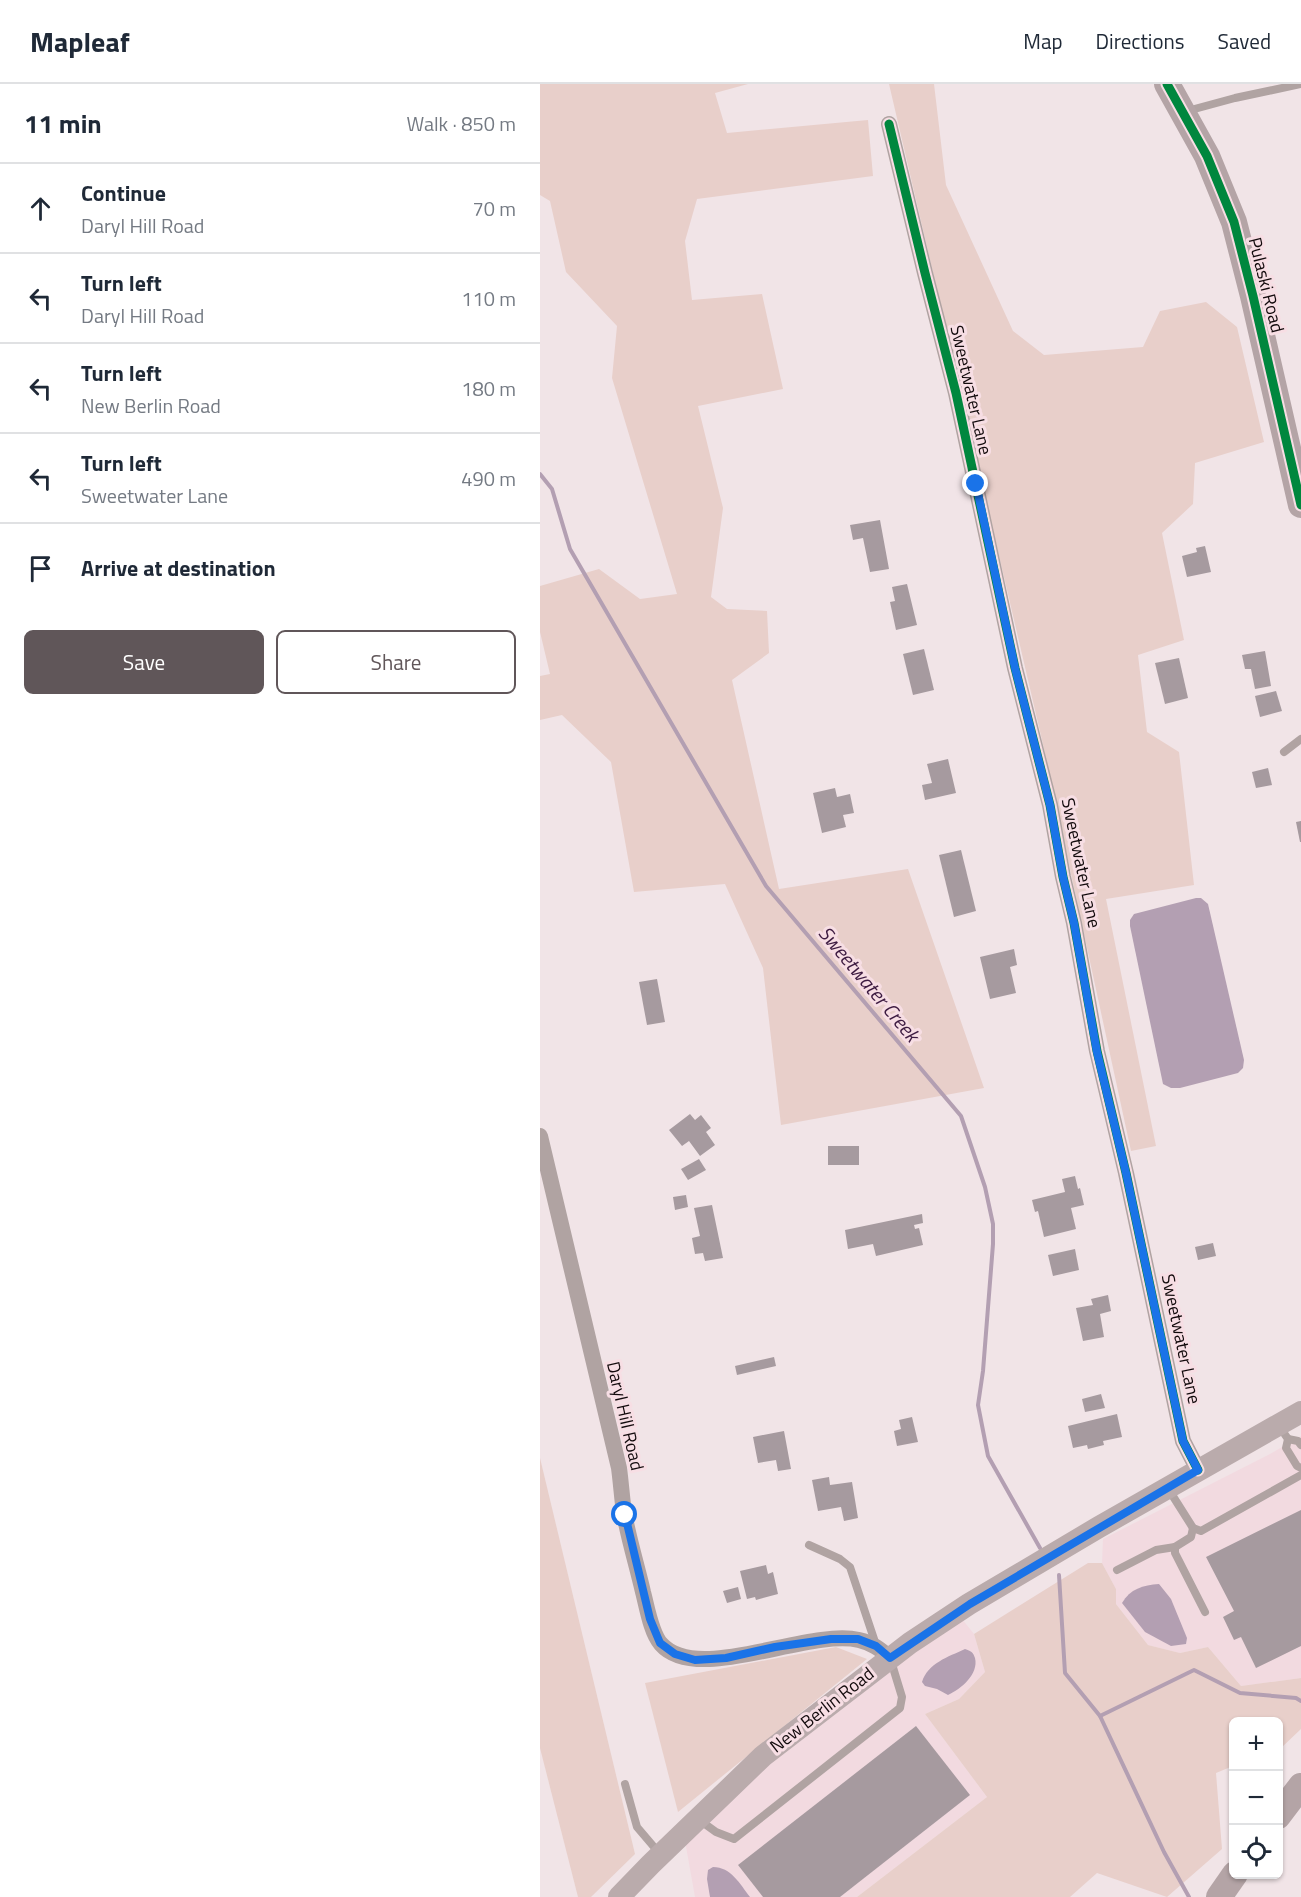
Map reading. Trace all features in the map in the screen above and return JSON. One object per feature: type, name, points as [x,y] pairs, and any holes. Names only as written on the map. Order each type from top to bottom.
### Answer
[{"type":"main road","name":"Pulaski Road","points":[[1167,84],[1207,156],[1234,222],[1301,505]]},
{"type":"main road","points":[[1283,1809],[1301,1786]]},
{"type":"main road","points":[[1219,1897],[1232,1879]]},
{"type":"street","name":"Sweetwater Lane","points":[[890,124],[956,393],[1015,668],[1050,805],[1097,1052],[1126,1173],[1183,1441],[1198,1470]]},
{"type":"street","name":"Daryl Hill Road","points":[[540,1136],[619,1468],[627,1526],[650,1619],[660,1643],[675,1654],[695,1660],[726,1658],[775,1647],[831,1639],[858,1639],[883,1652]]},
{"type":"street","name":"New Berlin Road","points":[[619,1897],[764,1756],[883,1652],[970,1604],[1198,1470],[1283,1432],[1301,1412]]},
{"type":"lane","points":[[1184,112],[1234,98],[1301,84]]},
{"type":"lane","points":[[1284,752],[1301,740]]},
{"type":"lane","points":[[1283,1432],[1301,1445]]},
{"type":"lane","points":[[1283,1432],[1286,1448],[1297,1466],[1301,1468]]},
{"type":"lane","points":[[1167,1488],[1193,1528],[1201,1531],[1301,1475]]},
{"type":"lane","points":[[1117,1570],[1156,1550],[1175,1547],[1191,1537],[1193,1528]]},
{"type":"lane","points":[[697,1819],[716,1832],[735,1839],[900,1708],[902,1697],[850,1567],[840,1559],[809,1545]]},
{"type":"lane","points":[[1175,1547],[1175,1553],[1205,1612]]},
{"type":"lane","points":[[625,1784],[637,1827],[660,1855]]},
{"type":"shaded area","points":[[540,84],[748,84],[715,93],[727,133],[868,120],[873,176],[697,199],[685,241],[692,300],[762,294],[783,389],[698,406],[723,508],[711,597],[727,609],[767,611],[769,653],[732,680],[779,889],[908,869],[984,1088],[781,1125],[763,968],[725,884],[634,892],[611,762],[562,715],[540,720],[540,676],[550,674],[540,632],[540,586],[599,569],[640,599],[677,594],[612,378],[617,326],[566,272],[550,201],[540,195]]},
{"type":"shaded area","points":[[889,84],[934,84],[946,185],[1013,331],[1044,355],[1143,347],[1160,311],[1206,302],[1237,327],[1264,442],[1195,463],[1193,504],[1162,533],[1184,640],[1138,655],[1147,732],[1179,752],[1194,885],[1106,899],[1156,1146],[1131,1151],[1042,740]]},
{"type":"shaded area","points":[[1201,898],[1208,904],[1244,1060],[1243,1068],[1238,1073],[1180,1088],[1171,1088],[1163,1084],[1130,920],[1134,914]]},
{"type":"shaded area","points":[[1301,1436],[1301,1678],[1241,1686],[1208,1647],[1180,1653],[1148,1645],[1116,1604],[1116,1589],[1102,1563],[1103,1539]]},
{"type":"shaded area","points":[[540,1458],[635,1854],[591,1897],[578,1897],[540,1748]]},
{"type":"shaded area","points":[[1088,1563],[1102,1563],[1116,1589],[1116,1604],[1148,1645],[1180,1653],[1208,1647],[1241,1686],[1301,1678],[1301,1729],[1283,1746],[1283,1717],[1229,1717],[1229,1768],[1216,1773],[1222,1849],[1167,1897],[1097,1873],[1070,1897],[857,1897],[987,1797],[925,1714],[959,1699],[985,1672],[974,1634]]},
{"type":"shaded area","points":[[1159,1584],[1171,1599],[1187,1638],[1186,1644],[1171,1646],[1145,1632],[1122,1603],[1129,1594],[1138,1589]]},
{"type":"shaded area","points":[[962,1619],[974,1634],[985,1672],[959,1699],[925,1714],[987,1797],[857,1897],[695,1897],[685,1841],[772,1760],[830,1713]]},
{"type":"shaded area","points":[[836,1647],[867,1659],[678,1812],[645,1683]]},
{"type":"shaded area","points":[[965,1649],[973,1653],[976,1664],[972,1675],[963,1685],[948,1695],[925,1686],[922,1682],[925,1675],[934,1665]]},
{"type":"shaded area","points":[[713,1867],[730,1873],[750,1897],[710,1897],[707,1879],[708,1870]]},
{"type":"building","points":[[880,520],[889,569],[870,572],[863,538],[853,540],[850,525]]},
{"type":"building","points":[[1205,546],[1211,572],[1187,577],[1182,556],[1197,552],[1196,548]]},
{"type":"building","points":[[907,584],[917,625],[896,630],[890,602],[895,601],[892,587]]},
{"type":"building","points":[[924,649],[934,690],[913,695],[903,654]]},
{"type":"building","points":[[1265,651],[1271,686],[1255,689],[1251,669],[1245,669],[1242,655]]},
{"type":"building","points":[[1179,658],[1188,698],[1165,704],[1155,663]]},
{"type":"building","points":[[1276,691],[1282,711],[1260,717],[1255,696]]},
{"type":"building","points":[[948,759],[956,793],[925,800],[922,785],[932,783],[927,764]]},
{"type":"building","points":[[1268,768],[1272,785],[1256,788],[1252,772]]},
{"type":"building","points":[[835,788],[837,797],[850,794],[854,813],[843,815],[846,827],[822,833],[813,793]]},
{"type":"building","points":[[1301,821],[1301,842],[1300,842],[1296,822]]},
{"type":"building","points":[[961,850],[976,911],[954,917],[939,855]]},
{"type":"building","points":[[1014,949],[1017,965],[1010,967],[1016,993],[990,999],[980,957]]},
{"type":"building","points":[[657,979],[665,1022],[647,1025],[639,982]]},
{"type":"building","points":[[690,1114],[695,1120],[701,1115],[711,1128],[706,1132],[715,1145],[700,1156],[689,1141],[682,1146],[669,1130]]},
{"type":"building","points":[[828,1146],[859,1146],[859,1165],[828,1165]]},
{"type":"building","points":[[699,1159],[706,1170],[688,1180],[681,1169]]},
{"type":"building","points":[[1075,1176],[1084,1205],[1071,1208],[1076,1229],[1044,1237],[1038,1211],[1035,1212],[1032,1200],[1065,1192],[1062,1179]]},
{"type":"building","points":[[686,1195],[688,1207],[675,1210],[673,1197]]},
{"type":"building","points":[[712,1205],[723,1258],[705,1261],[703,1253],[695,1254],[692,1238],[700,1236],[694,1208]]},
{"type":"building","points":[[922,1214],[923,1223],[914,1225],[915,1229],[919,1228],[923,1245],[876,1256],[873,1244],[848,1249],[845,1230]]},
{"type":"building","points":[[1213,1243],[1216,1256],[1198,1260],[1195,1247]]},
{"type":"building","points":[[1075,1249],[1079,1270],[1053,1276],[1048,1255]]},
{"type":"building","points":[[1108,1295],[1111,1311],[1100,1314],[1104,1337],[1083,1341],[1076,1308],[1093,1305],[1091,1299]]},
{"type":"building","points":[[774,1357],[776,1366],[737,1375],[735,1366]]},
{"type":"building","points":[[1101,1394],[1105,1408],[1085,1412],[1082,1399]]},
{"type":"building","points":[[1117,1414],[1122,1437],[1103,1441],[1104,1445],[1088,1449],[1087,1445],[1073,1448],[1068,1426]]},
{"type":"building","points":[[912,1417],[918,1442],[897,1446],[894,1431],[901,1429],[899,1420]]},
{"type":"building","points":[[784,1431],[791,1469],[778,1471],[776,1460],[758,1463],[753,1437]]},
{"type":"building","points":[[829,1477],[830,1485],[852,1482],[858,1518],[844,1521],[841,1507],[818,1511],[812,1480]]},
{"type":"building","points":[[1301,1510],[1301,1646],[1256,1668],[1241,1637],[1234,1640],[1223,1617],[1234,1611],[1206,1557]]},
{"type":"building","points":[[766,1565],[768,1574],[773,1572],[778,1594],[756,1600],[755,1597],[747,1599],[740,1571]]},
{"type":"building","points":[[738,1587],[741,1599],[727,1603],[723,1591]]},
{"type":"building","points":[[916,1726],[970,1795],[840,1897],[763,1897],[738,1865]]},
{"type":"waterway","name":"Sweetwater Creek","points":[[540,474],[552,489],[570,549],[766,886],[961,1116],[985,1187],[993,1224],[983,1371],[978,1405],[988,1456],[1040,1548]]},
{"type":"waterway","name":"Sweetwater Creek","points":[[1059,1575],[1065,1673],[1100,1716],[1194,1670],[1240,1693],[1296,1698],[1301,1701]]},
{"type":"waterway","points":[[1100,1716],[1164,1852],[1189,1897]]},
{"type":"cycle path","points":[[1167,84],[1207,156],[1234,222],[1301,505]]},
{"type":"cycle path","points":[[889,124],[956,393],[1015,668],[1050,805],[1097,1051],[1126,1173],[1183,1441],[1198,1470]]},
{"type":"route","points":[[625,1515],[650,1619],[660,1643],[675,1654],[695,1660],[726,1658],[775,1647],[831,1639],[858,1639],[876,1646],[890,1658],[970,1604],[1198,1470],[1183,1441],[1126,1173],[1097,1052],[1050,805],[1015,668],[976,484]]}]
